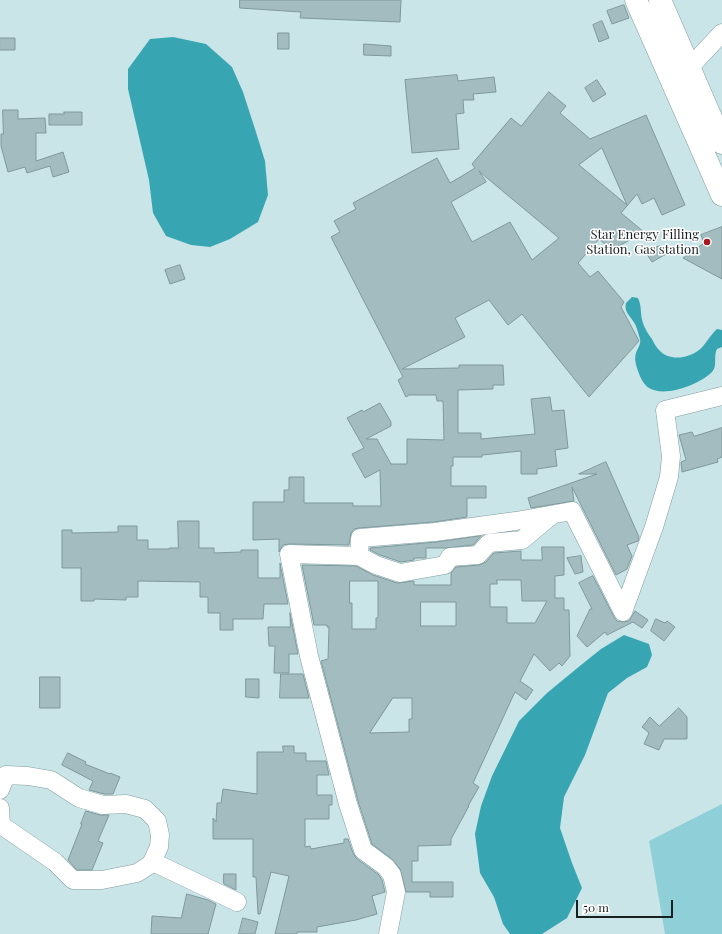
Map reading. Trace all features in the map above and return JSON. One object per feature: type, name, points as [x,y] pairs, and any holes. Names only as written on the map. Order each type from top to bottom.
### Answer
[{"type":"highway","points":[[636,0],[722,195]]},
{"type":"highway","points":[[660,0],[722,143]]},
{"type":"street","points":[[689,68],[722,33]]},
{"type":"street","points":[[359,556],[360,538],[435,532],[516,521],[572,511],[623,612],[654,527],[669,477],[671,456],[665,410],[722,396]]},
{"type":"street","points":[[388,934],[396,892],[395,886],[392,875],[386,867],[363,850],[350,811],[309,656],[289,554],[359,556],[400,573],[445,565],[450,557],[478,555],[489,543],[522,540],[554,514]]},
{"type":"street","points":[[0,790],[6,775],[28,776],[51,780],[78,798],[103,805],[126,804],[145,809],[157,821],[160,835],[159,847],[151,864]]},
{"type":"street","points":[[0,808],[1,825],[55,862],[73,880],[102,880],[137,873],[153,862],[237,902]]},
{"type":"shaded area","points":[[173,37],[206,44],[232,67],[243,92],[265,161],[268,195],[258,222],[230,239],[210,247],[191,245],[166,236],[153,213],[149,180],[128,89],[128,69],[150,39]]},
{"type":"shaded area","points":[[632,297],[638,298],[642,320],[655,345],[663,354],[668,356],[678,358],[694,353],[701,348],[717,329],[722,330],[722,347],[717,349],[714,370],[707,377],[682,388],[656,391],[647,387],[637,369],[635,355],[640,344],[640,339],[636,325],[627,313],[626,308],[626,303]]},
{"type":"shaded area","points":[[624,635],[649,644],[652,655],[647,667],[627,678],[608,693],[585,755],[564,797],[560,828],[582,888],[567,918],[542,934],[510,934],[503,924],[494,897],[480,873],[475,834],[481,806],[492,776],[519,721],[547,693],[581,665],[601,649]]},
{"type":"shaded area","points":[[722,804],[722,934],[665,934],[649,841]]},
{"type":"building","points":[[240,0],[401,0],[400,22],[300,18],[301,12],[240,8]]},
{"type":"building","points":[[624,5],[629,18],[612,24],[607,11]]},
{"type":"building","points":[[602,21],[609,38],[599,42],[593,25]]},
{"type":"building","points":[[278,33],[289,33],[289,49],[278,49]]},
{"type":"building","points":[[0,38],[15,38],[15,50],[0,50]]},
{"type":"building","points":[[364,44],[391,46],[391,56],[364,55]]},
{"type":"building","points":[[457,75],[458,81],[494,77],[496,92],[473,94],[474,100],[463,100],[464,113],[456,114],[459,149],[412,153],[405,80]]},
{"type":"building","points":[[597,80],[606,94],[593,102],[585,88]]},
{"type":"building","points":[[549,92],[566,106],[560,113],[590,139],[646,115],[685,205],[662,215],[654,198],[642,204],[637,194],[621,213],[644,232],[612,250],[599,239],[578,263],[590,277],[598,271],[624,302],[621,307],[639,341],[589,397],[522,314],[508,325],[489,300],[455,318],[465,337],[402,369],[459,368],[459,365],[503,365],[504,385],[493,385],[493,389],[458,390],[458,433],[481,433],[481,439],[535,434],[531,399],[550,397],[552,411],[564,410],[568,448],[555,450],[557,466],[537,469],[537,474],[521,474],[521,451],[482,455],[482,457],[453,457],[453,466],[451,466],[451,486],[486,486],[486,498],[467,498],[467,517],[434,522],[354,529],[351,533],[349,545],[289,544],[283,545],[279,552],[279,539],[253,540],[253,502],[284,502],[284,490],[289,490],[289,477],[304,477],[304,503],[353,503],[353,506],[381,506],[380,470],[365,478],[352,454],[364,448],[347,418],[362,410],[363,412],[380,403],[391,422],[391,426],[366,439],[377,439],[391,464],[407,464],[407,439],[444,440],[443,401],[437,401],[436,395],[409,395],[406,397],[398,380],[403,377],[331,237],[340,232],[334,221],[356,209],[353,203],[437,158],[450,183],[475,168],[472,164],[511,118],[521,126]],"holes":[[[602,148],[627,205],[579,165]],[[479,171],[487,178],[559,238],[532,260],[510,222],[472,242],[451,202],[486,182]]]},
{"type":"building","points":[[3,110],[18,110],[18,119],[45,118],[46,133],[36,133],[36,161],[63,152],[69,172],[53,177],[50,166],[27,173],[25,167],[8,172],[1,146],[1,134],[3,134]]},
{"type":"building","points":[[64,112],[82,112],[82,125],[49,125],[49,114],[64,114]]},
{"type":"building","points":[[722,227],[722,279],[683,258],[704,243],[701,235]]},
{"type":"building","points":[[660,246],[668,253],[652,262],[645,251]]},
{"type":"building","points":[[180,265],[185,279],[170,284],[165,270]]},
{"type":"building","points":[[722,428],[722,457],[717,459],[718,462],[682,472],[681,462],[686,460],[679,435],[692,432],[694,436]]},
{"type":"building","points":[[606,462],[639,537],[638,541],[627,545],[632,556],[627,569],[616,575],[572,487],[574,501],[531,508],[528,498],[597,474],[579,474]]},
{"type":"building","points":[[178,521],[199,521],[199,548],[214,548],[214,553],[258,550],[258,578],[280,578],[280,563],[288,604],[264,604],[263,619],[233,619],[233,630],[220,630],[220,613],[208,613],[208,597],[200,597],[200,582],[138,581],[138,597],[126,597],[126,600],[94,599],[94,601],[81,601],[81,568],[62,568],[62,530],[72,530],[72,533],[118,532],[118,526],[137,526],[137,540],[148,540],[148,549],[169,549],[178,548]]},
{"type":"building","points":[[481,536],[473,545],[446,548],[426,548],[426,558],[414,558],[414,560],[401,562],[370,550],[370,548]]},
{"type":"building","points":[[542,547],[564,547],[564,575],[555,576],[555,598],[564,598],[564,610],[569,610],[570,656],[562,666],[559,663],[550,671],[534,654],[520,681],[533,690],[526,700],[515,692],[473,783],[479,787],[451,839],[451,845],[418,846],[418,861],[412,861],[412,882],[453,882],[453,897],[430,897],[430,892],[406,892],[400,869],[392,859],[372,844],[358,801],[321,661],[328,659],[329,627],[327,627],[327,625],[314,625],[302,565],[356,566],[373,575],[397,583],[414,581],[414,585],[451,585],[451,573],[456,567],[479,565],[486,562],[494,553],[521,551],[521,560],[542,560]],"holes":[[[497,580],[521,580],[522,601],[547,601],[535,623],[507,623],[507,607],[490,607],[490,584],[497,584]],[[350,581],[378,581],[378,618],[376,618],[376,629],[352,629],[352,603],[350,603]],[[421,602],[456,602],[456,626],[421,626]],[[393,698],[412,698],[412,719],[409,719],[409,732],[370,733]]]},
{"type":"building","points":[[581,556],[583,572],[575,574],[567,558]]},
{"type":"building","points":[[593,576],[617,621],[629,621],[635,611],[648,620],[642,628],[633,622],[607,635],[605,632],[587,647],[577,636],[590,609],[592,609],[579,583]]},
{"type":"building","points":[[290,613],[298,654],[289,654],[289,673],[274,673],[275,646],[269,646],[268,627],[290,627]]},
{"type":"building","points":[[656,619],[665,623],[667,621],[675,627],[664,641],[651,631]]},
{"type":"building","points":[[281,674],[303,674],[309,698],[280,698]]},
{"type":"building","points":[[40,677],[60,677],[60,708],[40,708]]},
{"type":"building","points":[[246,679],[259,679],[259,698],[246,697]]},
{"type":"building","points":[[679,708],[687,717],[687,739],[664,739],[659,750],[644,744],[649,733],[642,727],[650,717],[659,726]]},
{"type":"building","points":[[283,746],[294,746],[294,753],[306,753],[306,761],[326,761],[329,775],[317,775],[317,795],[332,795],[332,805],[329,805],[329,819],[305,819],[305,847],[310,846],[311,849],[344,843],[344,839],[348,839],[356,858],[379,875],[382,880],[385,892],[372,896],[377,914],[356,920],[317,927],[317,932],[275,934],[289,876],[271,872],[260,914],[258,914],[256,877],[253,877],[253,839],[213,839],[213,818],[216,822],[217,803],[221,803],[223,789],[257,794],[257,752],[283,752]]},
{"type":"building","points":[[68,753],[86,762],[85,764],[120,777],[113,794],[104,794],[89,790],[93,781],[62,765]]},
{"type":"building","points":[[86,811],[100,815],[109,815],[98,841],[103,843],[92,870],[77,870],[68,860]]},
{"type":"building","points":[[224,874],[236,874],[236,890],[224,884]]},
{"type":"building","points":[[187,894],[216,904],[208,934],[151,934],[152,916],[181,918]]},
{"type":"building","points":[[243,918],[258,922],[255,934],[239,934]]},
{"type":"place","name":"Star Energy Filling Station, Gas station","points":[[707,242]]}]
